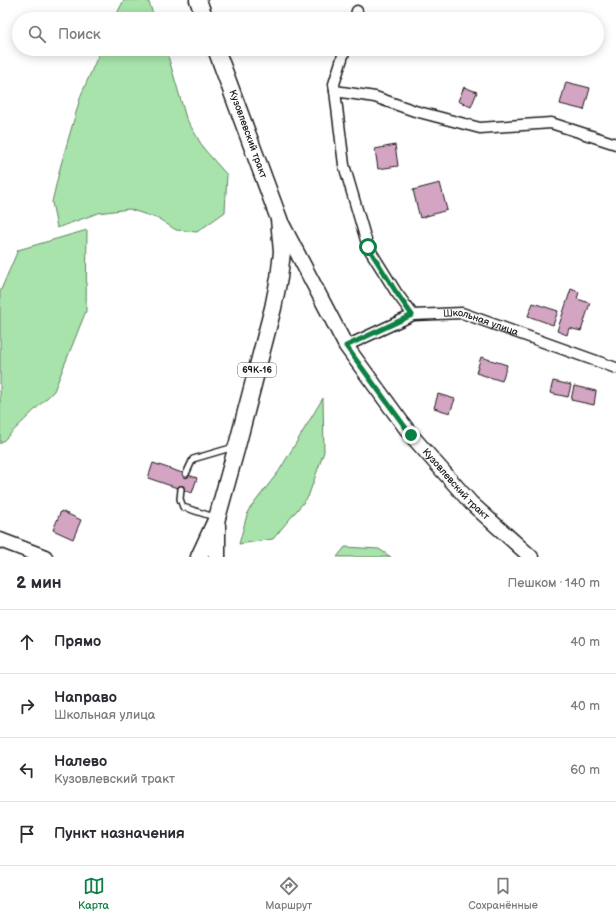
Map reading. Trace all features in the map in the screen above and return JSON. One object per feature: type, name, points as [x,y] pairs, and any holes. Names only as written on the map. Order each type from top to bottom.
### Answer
[{"type":"main road","points":[[198,0],[202,12]]},
{"type":"main road","name":"Кузовлевский тракт","points":[[219,56],[279,219],[346,346],[411,435],[471,503],[531,557]]},
{"type":"main road","name":"Кузовлевский тракт","points":[[199,557],[217,518],[274,308],[282,252],[279,219]]},
{"type":"main road","name":"Кузовлевский тракт","points":[[217,518],[217,557]]},
{"type":"main road","points":[[0,540],[45,557]]},
{"type":"street","points":[[343,56],[334,84],[344,165],[368,247],[412,315]]},
{"type":"street","points":[[335,91],[375,97],[416,111],[480,128],[551,123],[616,144]]},
{"type":"street","name":"Школьная улица","points":[[346,346],[412,315],[462,313],[616,368]]},
{"type":"lane","points":[[186,474],[193,459],[237,446]]},
{"type":"lane","points":[[181,489],[180,499],[183,506],[217,518]]},
{"type":"green space","points":[[124,0],[148,0],[152,12],[118,12]]},
{"type":"green space","points":[[98,56],[168,56],[186,118],[204,149],[227,175],[225,212],[197,232],[176,230],[159,219],[129,209],[98,213],[57,228],[52,202],[81,95]]},
{"type":"green space","points":[[87,230],[86,311],[54,391],[0,444],[0,292],[18,250]]},
{"type":"green space","points":[[323,398],[324,452],[308,497],[273,539],[239,544],[248,511],[279,471]]},
{"type":"green space","points":[[345,547],[379,549],[391,557],[337,557]]},
{"type":"building","points":[[566,82],[590,88],[584,110],[560,104]]},
{"type":"building","points":[[464,87],[477,92],[471,107],[458,101]]},
{"type":"building","points":[[395,145],[398,166],[378,169],[375,149]]},
{"type":"building","points":[[440,183],[447,210],[420,218],[413,190]]},
{"type":"building","points":[[571,289],[579,292],[577,299],[590,303],[581,331],[569,328],[567,335],[557,331]]},
{"type":"building","points":[[533,303],[558,311],[553,325],[528,316]]},
{"type":"building","points":[[481,357],[507,365],[502,381],[476,373]]},
{"type":"building","points":[[553,381],[571,385],[568,397],[550,393]]},
{"type":"building","points":[[574,386],[596,391],[594,405],[571,400]]},
{"type":"building","points":[[438,394],[455,399],[450,413],[434,408]]},
{"type":"building","points":[[153,463],[197,478],[192,493],[148,478]]},
{"type":"building","points":[[61,511],[81,520],[73,539],[53,530]]},
{"type":"route","points":[[368,247],[412,315],[346,346],[411,435]]}]
